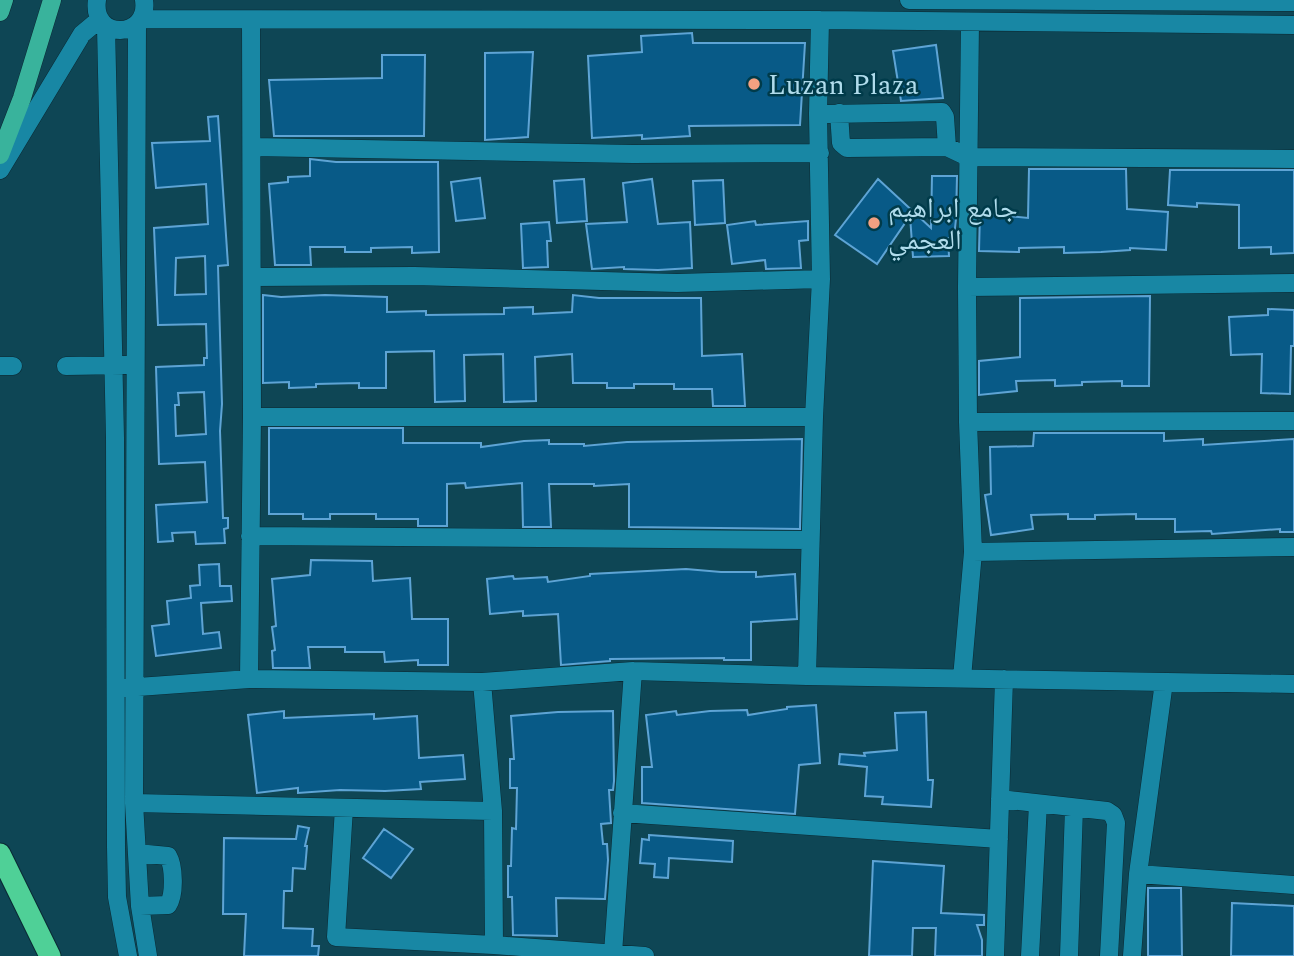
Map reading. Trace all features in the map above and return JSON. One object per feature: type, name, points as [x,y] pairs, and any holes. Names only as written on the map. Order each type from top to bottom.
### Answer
[{"type":"highway","points":[[0,854],[50,956]]},
{"type":"main road","points":[[0,155],[22,98],[52,0]]},
{"type":"main road","points":[[0,12],[1,1]]},
{"type":"street","points":[[97,0],[97,12],[103,22],[109,163],[113,365],[125,688],[140,906],[148,956]]},
{"type":"street","points":[[128,956],[117,897],[136,365],[139,21],[144,12],[144,0]]},
{"type":"street","points":[[909,0],[1294,2]]},
{"type":"street","points":[[103,22],[122,30],[139,21],[251,20],[820,20],[1294,25]]},
{"type":"street","points":[[249,680],[253,147],[251,20]]},
{"type":"street","points":[[807,676],[814,417],[821,279],[818,114],[820,20]]},
{"type":"street","points":[[0,170],[82,34],[103,22]]},
{"type":"street","points":[[962,678],[973,552],[967,287],[970,22]]},
{"type":"street","points":[[818,114],[942,112],[945,117],[947,147]]},
{"type":"street","points":[[839,113],[841,143],[847,148],[947,147],[968,158],[1294,159]]},
{"type":"street","points":[[108,140],[136,163],[109,163]]},
{"type":"street","points":[[253,147],[633,155],[820,153]]},
{"type":"street","points":[[252,277],[414,276],[677,283],[821,279]]},
{"type":"street","points":[[967,287],[1294,283]]},
{"type":"street","points":[[66,366],[136,365]]},
{"type":"street","points":[[252,417],[814,417]]},
{"type":"street","points":[[968,422],[1294,421]]},
{"type":"street","points":[[250,536],[810,540]]},
{"type":"street","points":[[973,552],[1294,547]]},
{"type":"street","points":[[125,688],[249,680],[482,682],[633,671],[1294,684]]},
{"type":"street","points":[[613,953],[633,671]]},
{"type":"street","points":[[995,956],[1004,679]]},
{"type":"street","points":[[482,682],[493,811],[494,944]]},
{"type":"street","points":[[1132,956],[1138,874],[1164,682]]},
{"type":"street","points":[[1000,799],[1107,811],[1113,814],[1116,823],[1109,956]]},
{"type":"street","points":[[134,803],[493,811]]},
{"type":"street","points":[[1030,956],[1038,804]]},
{"type":"street","points":[[344,808],[336,937],[494,944],[645,956]]},
{"type":"street","points":[[1069,956],[1074,808]]},
{"type":"street","points":[[622,813],[999,839]]},
{"type":"street","points":[[137,853],[168,856],[171,862],[172,900],[168,905],[140,906]]},
{"type":"street","points":[[1138,874],[1294,885]]},
{"type":"building","points":[[692,33],[693,43],[805,43],[800,125],[689,126],[690,136],[592,138],[588,56],[642,52],[641,36]]},
{"type":"building","points":[[936,45],[943,98],[901,101],[893,51]]},
{"type":"building","points":[[533,52],[528,137],[485,140],[485,53]]},
{"type":"building","points":[[382,55],[425,55],[424,136],[274,136],[269,80],[382,78]]},
{"type":"building","points":[[218,116],[228,265],[218,266],[223,518],[228,518],[228,528],[224,529],[225,543],[196,544],[195,532],[172,533],[173,541],[158,542],[156,505],[207,502],[205,462],[159,464],[156,367],[204,365],[204,358],[207,358],[206,324],[158,325],[154,228],[208,224],[206,184],[156,188],[152,143],[210,141],[208,117]],"holes":[[[205,256],[206,294],[175,295],[176,258]],[[204,392],[206,434],[176,436],[175,405],[179,405],[178,393]]]},
{"type":"building","points":[[310,159],[336,162],[438,162],[439,252],[412,253],[412,247],[345,252],[345,247],[310,247],[311,265],[275,265],[269,184],[288,182],[288,177],[310,176]]},
{"type":"building","points":[[1029,169],[1126,169],[1127,209],[1168,212],[1166,250],[1130,248],[1064,253],[1064,247],[1019,248],[1019,252],[979,251],[980,213],[1028,218]]},
{"type":"building","points":[[1170,170],[1294,170],[1294,253],[1271,254],[1271,247],[1239,248],[1239,205],[1168,205]]},
{"type":"building","points":[[932,176],[957,176],[956,219],[954,237],[948,238],[949,256],[913,257],[910,216],[877,264],[835,235],[878,179],[931,228]]},
{"type":"building","points":[[480,178],[485,218],[456,221],[451,182]]},
{"type":"building","points":[[584,179],[587,221],[557,223],[554,181]]},
{"type":"building","points":[[652,179],[658,224],[690,222],[692,268],[592,269],[586,224],[627,222],[623,183]]},
{"type":"building","points":[[723,180],[725,223],[695,225],[693,181]]},
{"type":"building","points":[[755,221],[756,225],[808,221],[808,240],[799,241],[801,268],[766,269],[765,260],[732,264],[727,225]]},
{"type":"building","points":[[549,222],[551,241],[547,241],[548,267],[523,268],[521,224]]},
{"type":"building","points":[[263,295],[387,297],[387,312],[426,311],[426,315],[504,314],[504,308],[533,307],[533,314],[572,312],[573,295],[599,298],[701,298],[702,356],[742,354],[745,406],[713,406],[712,389],[674,389],[674,384],[634,384],[634,388],[607,388],[607,383],[573,383],[572,354],[535,357],[536,401],[504,402],[503,354],[464,355],[465,401],[435,402],[434,351],[386,352],[386,388],[359,388],[359,383],[289,388],[289,382],[263,383]]},
{"type":"building","points":[[1150,296],[1149,386],[1122,386],[1122,381],[1055,386],[1055,380],[1016,381],[1017,391],[979,395],[979,361],[1020,357],[1020,298]]},
{"type":"building","points":[[1268,309],[1294,310],[1290,394],[1261,393],[1262,354],[1231,355],[1229,317],[1268,315]]},
{"type":"building","points":[[269,428],[403,428],[403,443],[481,443],[481,447],[549,440],[549,444],[584,446],[627,442],[802,439],[800,529],[629,527],[629,484],[549,484],[551,527],[523,527],[522,483],[466,488],[465,483],[447,484],[447,526],[418,526],[418,519],[376,519],[376,514],[330,514],[330,519],[303,519],[303,514],[269,514]]},
{"type":"building","points":[[1034,433],[1164,433],[1164,441],[1203,439],[1203,445],[1294,439],[1294,532],[1280,532],[1280,529],[1212,534],[1211,531],[1175,532],[1175,519],[1136,519],[1136,514],[1068,519],[1068,514],[1031,515],[1033,529],[991,535],[985,495],[991,494],[990,447],[1033,446]]},
{"type":"building","points":[[311,560],[372,561],[373,581],[410,578],[412,619],[448,619],[448,665],[418,665],[418,660],[385,662],[384,652],[345,652],[345,647],[308,647],[310,668],[273,668],[272,651],[275,650],[272,627],[276,626],[272,579],[310,575]]},
{"type":"building","points":[[219,564],[220,586],[231,586],[232,601],[201,603],[203,634],[219,632],[221,648],[156,656],[152,626],[169,624],[167,601],[191,598],[190,586],[200,585],[199,565]]},
{"type":"building","points":[[686,569],[756,572],[756,577],[795,574],[797,619],[751,622],[751,660],[610,659],[561,665],[558,614],[523,616],[523,611],[490,614],[487,579],[513,576],[514,579],[547,577],[548,582],[590,574]]},
{"type":"building","points":[[816,705],[820,763],[799,765],[795,814],[642,803],[642,767],[652,767],[646,715],[676,711],[677,715],[747,710],[748,715],[787,707]]},
{"type":"building","points":[[284,711],[284,718],[374,714],[374,719],[417,716],[419,758],[463,755],[465,779],[420,782],[421,789],[298,793],[298,788],[257,793],[248,715]]},
{"type":"building","points":[[613,711],[614,781],[613,790],[609,790],[611,823],[601,824],[608,860],[605,899],[556,898],[557,936],[513,935],[512,897],[508,897],[508,866],[511,866],[512,828],[516,829],[517,788],[510,788],[510,759],[514,759],[511,716]]},
{"type":"building","points":[[926,712],[928,780],[933,780],[931,807],[882,804],[883,797],[865,796],[867,767],[839,764],[840,754],[865,756],[864,753],[897,750],[895,713]]},
{"type":"building","points":[[298,826],[309,828],[305,846],[305,869],[293,868],[292,891],[284,891],[283,928],[313,929],[312,946],[319,946],[318,956],[244,956],[246,914],[223,914],[224,838],[296,839]]},
{"type":"building","points":[[384,829],[413,849],[391,878],[363,858]]},
{"type":"building","points":[[649,835],[733,841],[732,862],[669,858],[668,878],[654,877],[655,864],[640,863],[642,839],[649,840]]},
{"type":"building","points":[[873,861],[944,866],[941,913],[984,915],[984,925],[977,925],[982,940],[982,956],[935,956],[936,928],[913,928],[912,956],[869,956]]},
{"type":"building","points":[[1148,888],[1181,888],[1182,956],[1148,956]]},
{"type":"building","points":[[1232,903],[1294,906],[1294,956],[1231,956]]},
{"type":"place","name":"Luzan Plaza","points":[[754,84]]},
{"type":"place","name":"جامع ابراهيم العجمي","points":[[874,223]]}]
